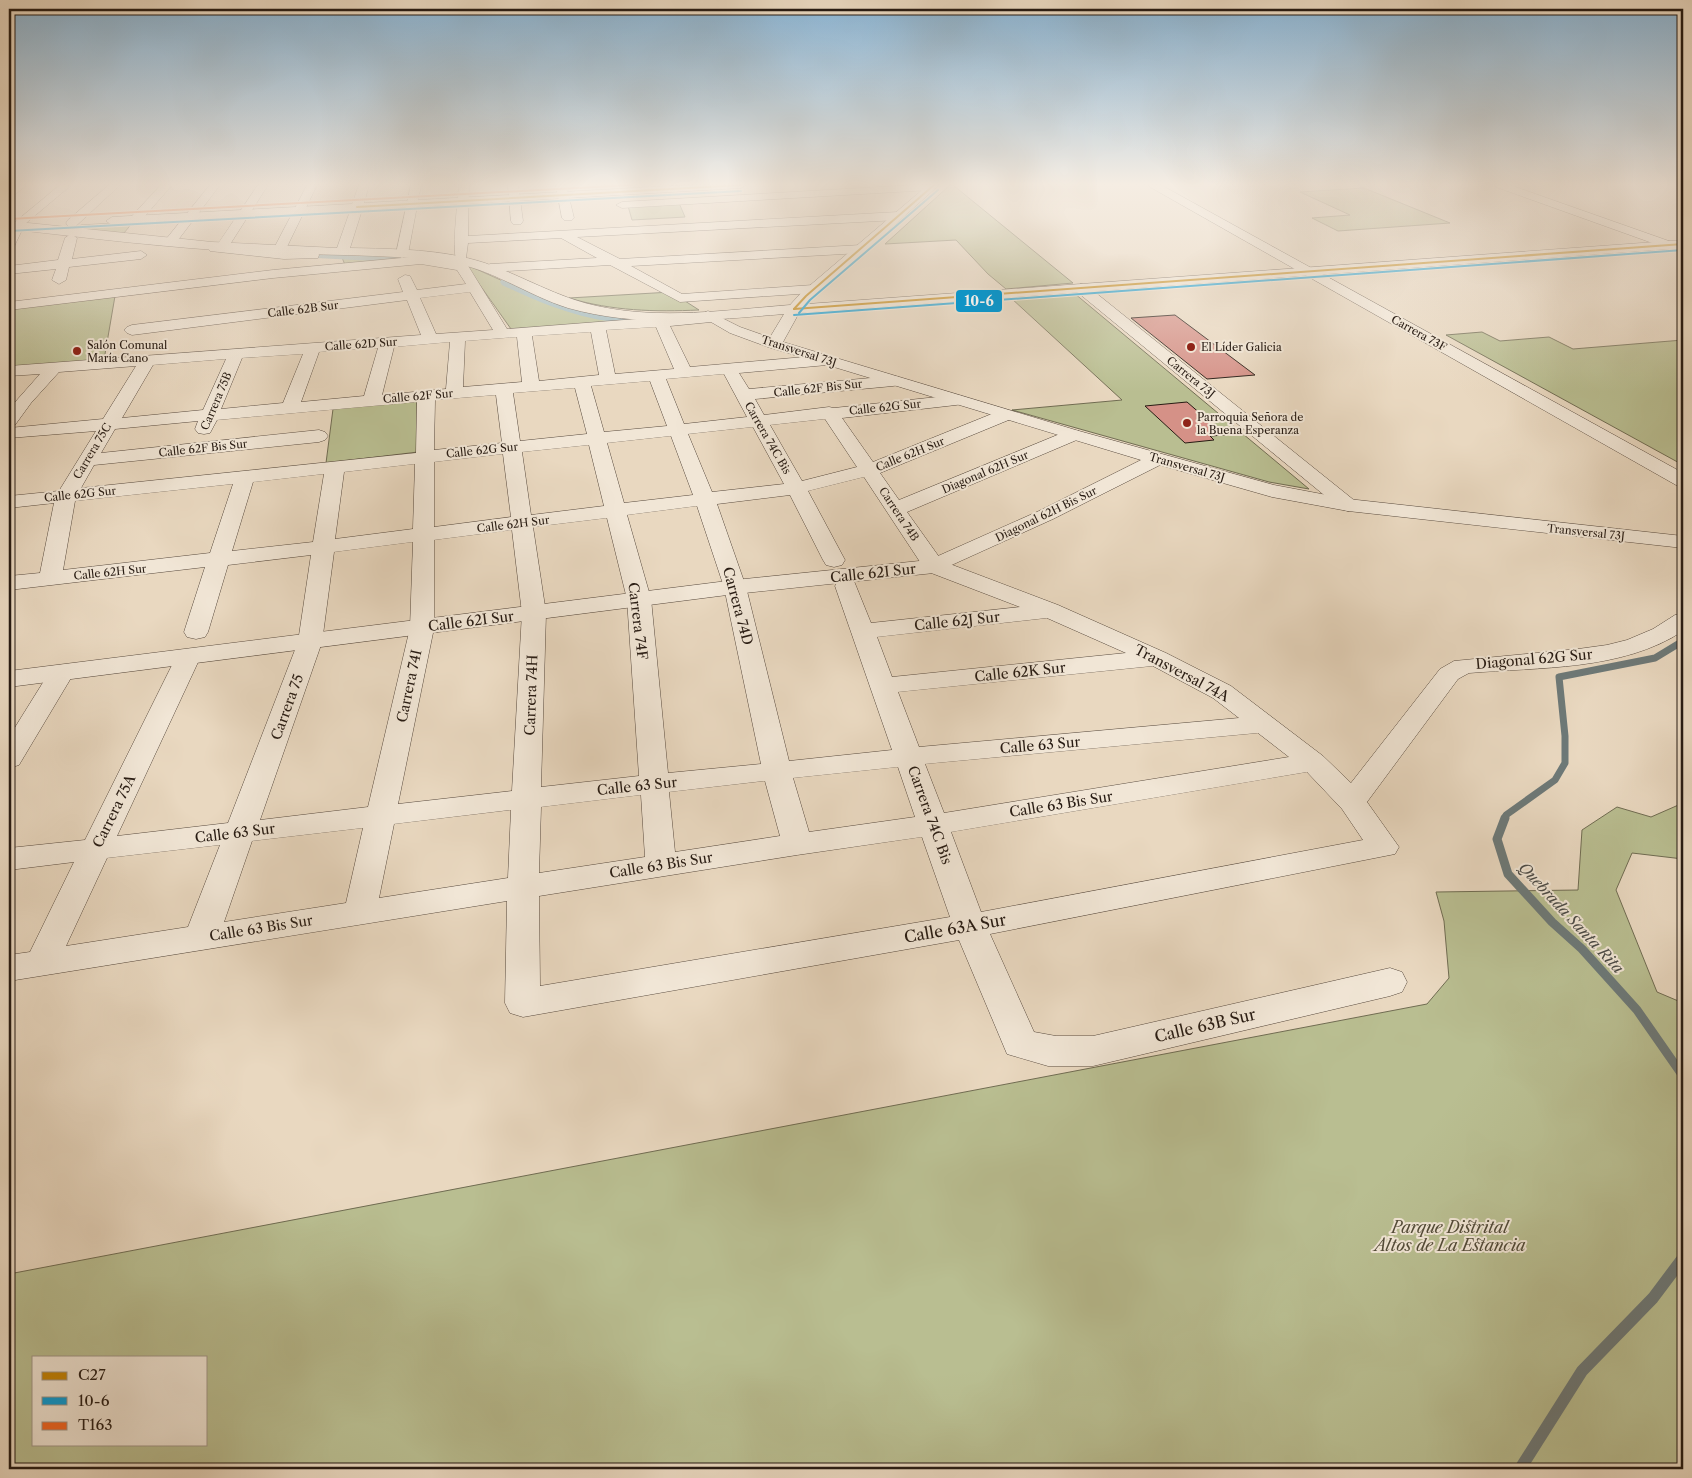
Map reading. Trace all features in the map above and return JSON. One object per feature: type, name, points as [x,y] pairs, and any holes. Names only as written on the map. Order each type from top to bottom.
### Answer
[{"type":"street","points":[[53,300],[64,254]]},
{"type":"street","points":[[9,270],[63,264],[105,254]]},
{"type":"street","points":[[128,362],[141,254]]},
{"type":"street","points":[[210,286],[215,254]]},
{"type":"street","points":[[274,254],[275,284],[281,316]]},
{"type":"street","points":[[292,254],[339,259],[453,257],[480,254]]},
{"type":"street","points":[[341,254],[339,259],[360,344]]},
{"type":"street","points":[[405,254],[412,295],[430,339]]},
{"type":"street","points":[[601,254],[680,298],[813,290]]},
{"type":"street","points":[[490,268],[768,254]]},
{"type":"street","points":[[735,330],[664,329],[681,366],[769,348],[794,309],[855,254]]},
{"type":"street","name":"Carrera 73F","points":[[1278,254],[1683,480]]},
{"type":"street","name":"Calle 62D Sur","points":[[9,371],[236,354],[286,345],[312,348],[598,327],[664,329],[710,316],[1545,254]]},
{"type":"street","points":[[453,257],[490,268],[570,304],[619,314],[662,317],[710,316]]},
{"type":"street","points":[[404,258],[462,267],[502,334]]},
{"type":"street","points":[[9,306],[137,290],[275,284],[339,259]]},
{"type":"street","points":[[819,269],[838,268]]},
{"type":"street","points":[[611,277],[670,279]]},
{"type":"street","points":[[523,283],[552,281]]},
{"type":"street","name":"Calle 62B Sur","points":[[132,330],[210,316],[281,316],[349,303],[475,287]]},
{"type":"street","name":"Carrera 73J","points":[[1081,288],[1348,505]]},
{"type":"street","name":"Carrera 75B","points":[[210,316],[211,356]]},
{"type":"street","name":"Transversal 73J","points":[[710,316],[769,348],[827,360],[1004,415],[1272,491],[1348,505],[1683,542]]},
{"type":"street","points":[[598,327],[608,379]]},
{"type":"street","points":[[524,332],[531,386]]},
{"type":"street","points":[[454,393],[458,337]]},
{"type":"street","points":[[372,400],[387,342]]},
{"type":"street","points":[[290,407],[312,348]]},
{"type":"street","name":"Carrera 75B","points":[[196,449],[236,354]]},
{"type":"street","name":"Carrera 75C","points":[[50,578],[66,496],[146,360]]},
{"type":"street","name":"Calle 62F Sur","points":[[9,433],[656,375],[681,366],[728,369],[827,360]]},
{"type":"street","points":[[9,421],[25,399],[55,367]]},
{"type":"street","name":"Carrera 74C Bis","points":[[728,369],[796,488],[840,573],[884,686],[970,926],[1020,1043]]},
{"type":"street","name":"Carrera 74D","points":[[656,375],[705,500],[735,586],[777,772],[797,844]]},
{"type":"street","name":"Calle 62F Bis Sur","points":[[743,396],[893,381]]},
{"type":"street","name":"Carrera 74F","points":[[582,382],[638,599],[661,865]]},
{"type":"street","name":"Carrera 74H","points":[[504,388],[534,613],[523,887],[524,1003]]},
{"type":"street","name":"Carrera 74I","points":[[360,913],[422,628],[426,395]]},
{"type":"street","name":"Calle 62G Sur","points":[[9,502],[245,476],[326,463],[425,456],[956,400]]},
{"type":"street","name":"Carrera 75","points":[[201,938],[310,642],[324,547],[326,463],[319,436],[323,411]]},
{"type":"street","name":"Carrera 74B","points":[[830,412],[934,566]]},
{"type":"street","name":"Calle 62H Sur","points":[[9,583],[324,547],[796,488],[870,470],[1004,415]]},
{"type":"street","name":"Diagonal 62H Sur","points":[[896,509],[1074,435]]},
{"type":"street","name":"Calle 62F Bis Sur","points":[[87,460],[319,436]]},
{"type":"street","name":"Diagonal 62H Bis Sur","points":[[934,566],[1046,515],[1158,459]]},
{"type":"street","name":"Carrera 75A","points":[[41,963],[191,645],[245,476]]},
{"type":"street","name":"Calle 62I Sur","points":[[9,679],[61,673],[191,645],[310,642],[735,586],[934,566]]},
{"type":"street","name":"Transversal 74A","points":[[934,566],[1050,610],[1157,658],[1222,692],[1313,762],[1352,802],[1384,847]]},
{"type":"street","name":"Calle 62J Sur","points":[[863,631],[1050,610]]},
{"type":"street","name":"Diagonal 62G Sur","points":[[1352,802],[1449,674],[1463,666],[1578,656],[1627,648],[1671,630],[1683,620]]},
{"type":"street","name":"Calle 62K Sur","points":[[884,686],[1157,658]]},
{"type":"street","points":[[9,758],[61,673]]},
{"type":"street","name":"Calle 63 Sur","points":[[9,859],[654,784],[909,757],[1266,724]]},
{"type":"street","name":"Calle 63 Bis Sur","points":[[9,968],[661,865],[934,825],[1313,762]]},
{"type":"street","name":"Calle 63A Sur","points":[[524,1003],[970,926],[1384,847]]},
{"type":"street","name":"Calle 63B Sur","points":[[1020,1043],[1061,1054],[1093,1051],[1390,982]]},
{"type":"green space","points":[[969,254],[1037,254],[1073,283],[1006,289],[988,274]]},
{"type":"green space","points":[[341,255],[415,258],[345,265]]},
{"type":"green space","points":[[465,264],[554,304],[607,317],[646,320],[511,329]]},
{"type":"green space","points":[[671,292],[699,310],[634,310],[601,306],[569,298]]},
{"type":"green space","points":[[1074,293],[1309,489],[1269,482],[1012,410],[1122,400],[1011,298]]},
{"type":"green space","points":[[115,296],[104,360],[9,367],[9,308]]},
{"type":"green space","points":[[1482,332],[1500,341],[1549,337],[1573,349],[1683,340],[1683,465],[1446,335]]},
{"type":"green space","points":[[417,400],[418,452],[326,463],[333,409]]},
{"type":"green space","name":"Parque Distrital Altos de La Estancia","points":[[1683,803],[1683,859],[1632,853],[1616,890],[1657,992],[1683,1003],[1683,1469],[9,1469],[9,1274],[1427,1004],[1449,978],[1444,921],[1436,892],[1578,890],[1582,830],[1617,807],[1651,817]]},
{"type":"building","name":"El Líder Galicia","points":[[1175,315],[1255,375],[1207,379],[1131,318]]},
{"type":"building","name":"Parroquia Señora de la Buena Esperanza","points":[[1187,402],[1225,435],[1210,436],[1214,440],[1185,443],[1145,406]]},
{"type":"waterway","points":[[302,254],[435,260]]},
{"type":"waterway","points":[[507,282],[581,312],[612,318],[646,320]]},
{"type":"waterway","name":"Quebrada Santa Rita","points":[[1505,819],[1506,815],[1555,780],[1565,763],[1565,736],[1559,677],[1655,658],[1683,641]]},
{"type":"waterway","name":"Quebrada Santa Rita","points":[[1505,818],[1497,839],[1508,874],[1552,922],[1582,949],[1637,1010],[1683,1076]]},
{"type":"waterway","name":"Quebrada Santa Rita","points":[[1520,1469],[1582,1371],[1653,1298],[1683,1258]]},
{"type":"transit line","name":"C27","points":[[794,309],[806,296],[854,254]]},
{"type":"transit line","name":"10-6","points":[[799,313],[810,300],[864,254]]},
{"type":"transit line","name":"C27","points":[[794,309],[1547,254]]},
{"type":"transit line","name":"10-6","points":[[794,315],[1629,254]]},
{"type":"place","name":"El Líder Galicia","points":[[1191,347]]},
{"type":"place","name":"Salón Comunal María Cano","points":[[77,351]]},
{"type":"place","name":"Parroquia Señora de la Buena Esperanza","points":[[1187,423]]}]
